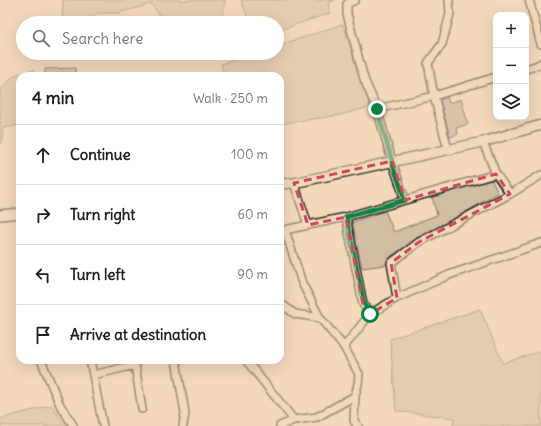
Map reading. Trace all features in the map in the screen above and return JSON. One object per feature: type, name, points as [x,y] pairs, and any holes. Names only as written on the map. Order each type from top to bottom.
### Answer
[{"type":"street","points":[[355,0],[347,4],[347,14],[364,79],[377,109],[405,200]]},
{"type":"street","points":[[448,150],[434,96],[428,63],[442,44],[450,14],[449,0]]},
{"type":"street","points":[[529,0],[541,44]]},
{"type":"street","points":[[529,68],[541,63]]},
{"type":"street","points":[[377,109],[434,96],[493,78]]},
{"type":"street","points":[[284,184],[294,183],[448,150],[541,126]]},
{"type":"street","points":[[483,142],[496,174],[510,194]]},
{"type":"street","points":[[284,230],[346,217],[496,174]]},
{"type":"street","points":[[397,298],[391,263],[419,242],[510,194],[541,175]]},
{"type":"street","points":[[294,183],[308,225]]},
{"type":"street","points":[[0,215],[16,213]]},
{"type":"street","points":[[346,217],[364,304],[370,314]]},
{"type":"street","points":[[284,235],[302,283],[320,318],[344,347],[359,374],[358,384],[354,396],[354,421],[358,426]]},
{"type":"street","points":[[344,347],[370,314],[397,298],[449,275],[541,243]]},
{"type":"street","points":[[284,306],[295,314],[320,318]]},
{"type":"street","points":[[43,364],[60,406],[73,425]]},
{"type":"street","points":[[91,364],[103,426]]},
{"type":"street","points":[[93,375],[129,364]]},
{"type":"street","points":[[135,364],[142,409]]},
{"type":"street","points":[[177,364],[185,414],[182,426]]},
{"type":"street","points":[[249,364],[294,420]]},
{"type":"street","points":[[280,426],[294,420],[318,417],[354,396]]},
{"type":"highlighted area","points":[[392,161],[405,200],[496,174],[510,194],[419,242],[391,263],[397,298],[370,314],[363,304],[346,217],[308,225],[294,183]]},
{"type":"shaded area","points":[[63,0],[225,0],[223,16],[160,16],[151,4],[119,13],[98,13],[94,16],[62,16]]},
{"type":"shaded area","points":[[241,0],[335,0],[328,3],[330,13],[284,29],[284,16],[247,16]]},
{"type":"shaded area","points":[[343,24],[370,107],[340,115],[284,123],[284,72],[223,72],[221,64],[233,60],[284,60],[284,44]]},
{"type":"shaded area","points":[[15,75],[16,126],[3,128],[2,143],[0,143],[0,90]]},
{"type":"shaded area","points":[[491,179],[498,193],[391,256],[386,265],[362,268],[352,222],[385,211],[394,232],[437,215],[432,197]]},
{"type":"shaded area","points":[[480,309],[503,363],[541,351],[541,426],[453,426],[454,418],[396,411],[390,339]]},
{"type":"shaded area","points":[[51,405],[66,426],[0,426],[0,419]]},
{"type":"building","points":[[75,68],[76,72],[45,72],[45,69]]},
{"type":"building","points":[[447,97],[449,103],[461,99],[468,124],[456,128],[458,134],[450,137],[440,100]]},
{"type":"route","points":[[370,314],[364,304],[346,217],[405,200],[377,109]]}]
